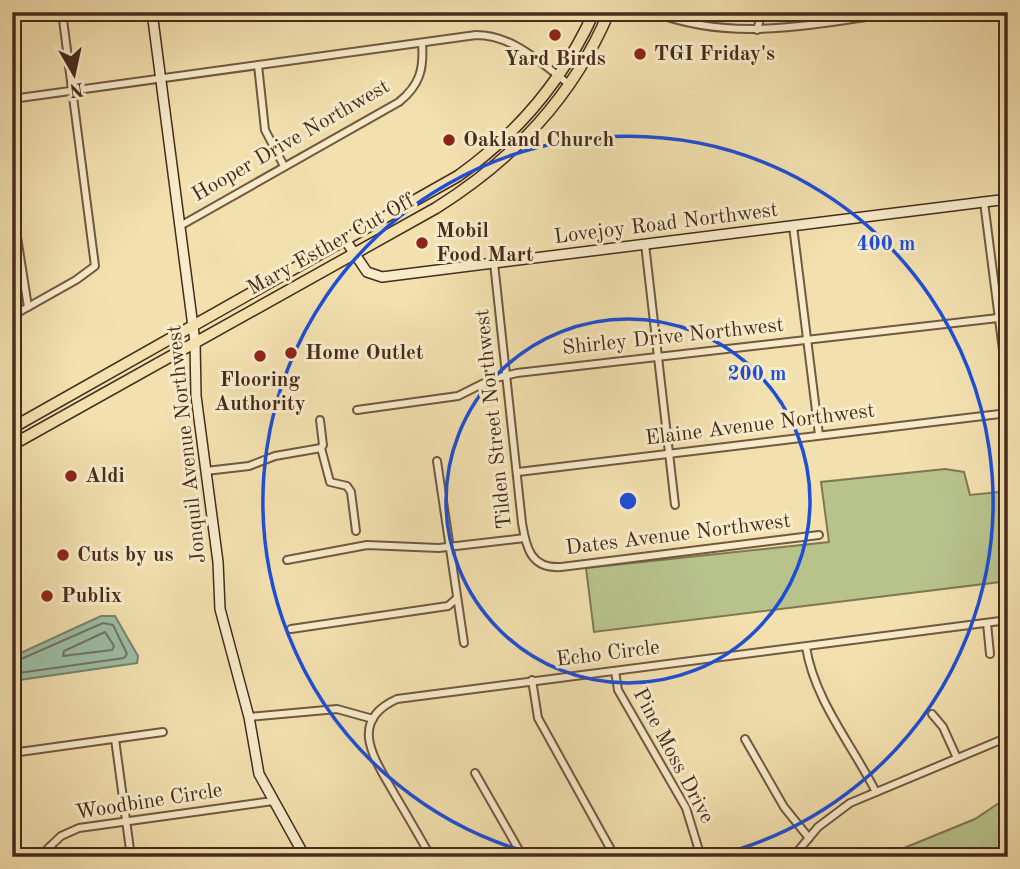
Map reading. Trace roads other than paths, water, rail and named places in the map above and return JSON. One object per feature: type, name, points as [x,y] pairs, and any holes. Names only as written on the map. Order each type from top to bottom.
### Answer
[{"type":"main road","name":"Mary Esther Cut Off","points":[[12,428],[435,191],[485,156],[531,111],[559,76],[594,12]]},
{"type":"main road","name":"Mary Esther Cut Off","points":[[12,445],[436,208],[494,167],[541,122],[570,85],[608,12]]},
{"type":"main road","points":[[485,156],[494,167]]},
{"type":"main road","points":[[37,414],[45,427]]},
{"type":"street","points":[[12,316],[95,266],[62,12]]},
{"type":"street","name":"Jonquil Avenue Northwest","points":[[152,12],[195,342],[196,396],[218,562],[220,609],[249,717],[256,765],[272,801],[304,857]]},
{"type":"street","points":[[653,12],[705,28],[757,30],[902,12]]},
{"type":"street","points":[[757,30],[762,12]]},
{"type":"street","points":[[12,99],[475,35],[496,37],[512,43],[570,85]]},
{"type":"street","name":"Hooper Drive Northwest","points":[[180,226],[407,95],[421,76],[422,43]]},
{"type":"street","points":[[258,65],[265,130],[284,166]]},
{"type":"street","name":"Lovejoy Road Northwest","points":[[346,241],[367,272],[382,277],[1008,199]]},
{"type":"street","points":[[984,202],[1008,389]]},
{"type":"street","points":[[12,205],[29,307]]},
{"type":"street","points":[[793,226],[818,435]]},
{"type":"street","points":[[645,244],[675,505]]},
{"type":"street","name":"Tilden Street Northwest","points":[[494,263],[525,538],[532,559],[542,566]]},
{"type":"street","name":"Shirley Drive Northwest","points":[[357,410],[458,396],[507,375],[998,318]]},
{"type":"street","name":"Elaine Avenue Northwest","points":[[517,472],[1008,413]]},
{"type":"street","points":[[320,420],[323,445],[321,448],[328,479],[333,484],[347,486],[351,492],[356,531]]},
{"type":"street","points":[[206,471],[256,464],[275,456],[321,448]]},
{"type":"street","points":[[438,461],[464,643]]},
{"type":"street","name":"Dates Avenue Northwest","points":[[542,566],[650,557],[819,535]]},
{"type":"street","points":[[286,560],[367,545],[452,547],[525,538]]},
{"type":"street","points":[[291,629],[448,606],[454,603],[456,597]]},
{"type":"street","name":"Echo Circle","points":[[373,719],[379,711],[397,699],[1008,620]]},
{"type":"street","points":[[987,623],[990,654]]},
{"type":"street","points":[[806,646],[814,678],[876,792]]},
{"type":"street","name":"Pine Moss Drive","points":[[615,671],[618,690],[686,808],[701,857]]},
{"type":"street","points":[[532,680],[538,718],[615,857]]},
{"type":"street","points":[[249,717],[337,709],[373,719],[368,734],[372,755],[430,857]]},
{"type":"street","points":[[932,714],[943,727],[957,758]]},
{"type":"street","points":[[12,753],[163,732]]},
{"type":"street","points":[[793,857],[838,810],[1008,737]]},
{"type":"street","points":[[744,738],[783,807],[809,838]]},
{"type":"street","points":[[115,739],[131,857]]},
{"type":"street","points":[[475,773],[523,857]]},
{"type":"street","name":"Woodbine Circle","points":[[39,857],[54,841],[73,830],[272,801]]},
{"type":"water","points":[[101,616],[115,616],[138,656],[137,663],[12,681],[12,657]]},
{"type":"place","name":"Yard Birds","points":[[555,35]]},
{"type":"place","name":"TGI Friday's","points":[[640,54]]},
{"type":"place","name":"Oakland Church","points":[[449,140]]},
{"type":"place","name":"Mobil Food Mart","points":[[422,243]]},
{"type":"place","name":"Home Outlet","points":[[291,353]]},
{"type":"place","name":"Flooring Authority","points":[[260,356]]},
{"type":"place","name":"Aldi","points":[[71,476]]},
{"type":"place","name":"Cuts by us","points":[[63,555]]},
{"type":"place","name":"Publix","points":[[47,596]]}]
